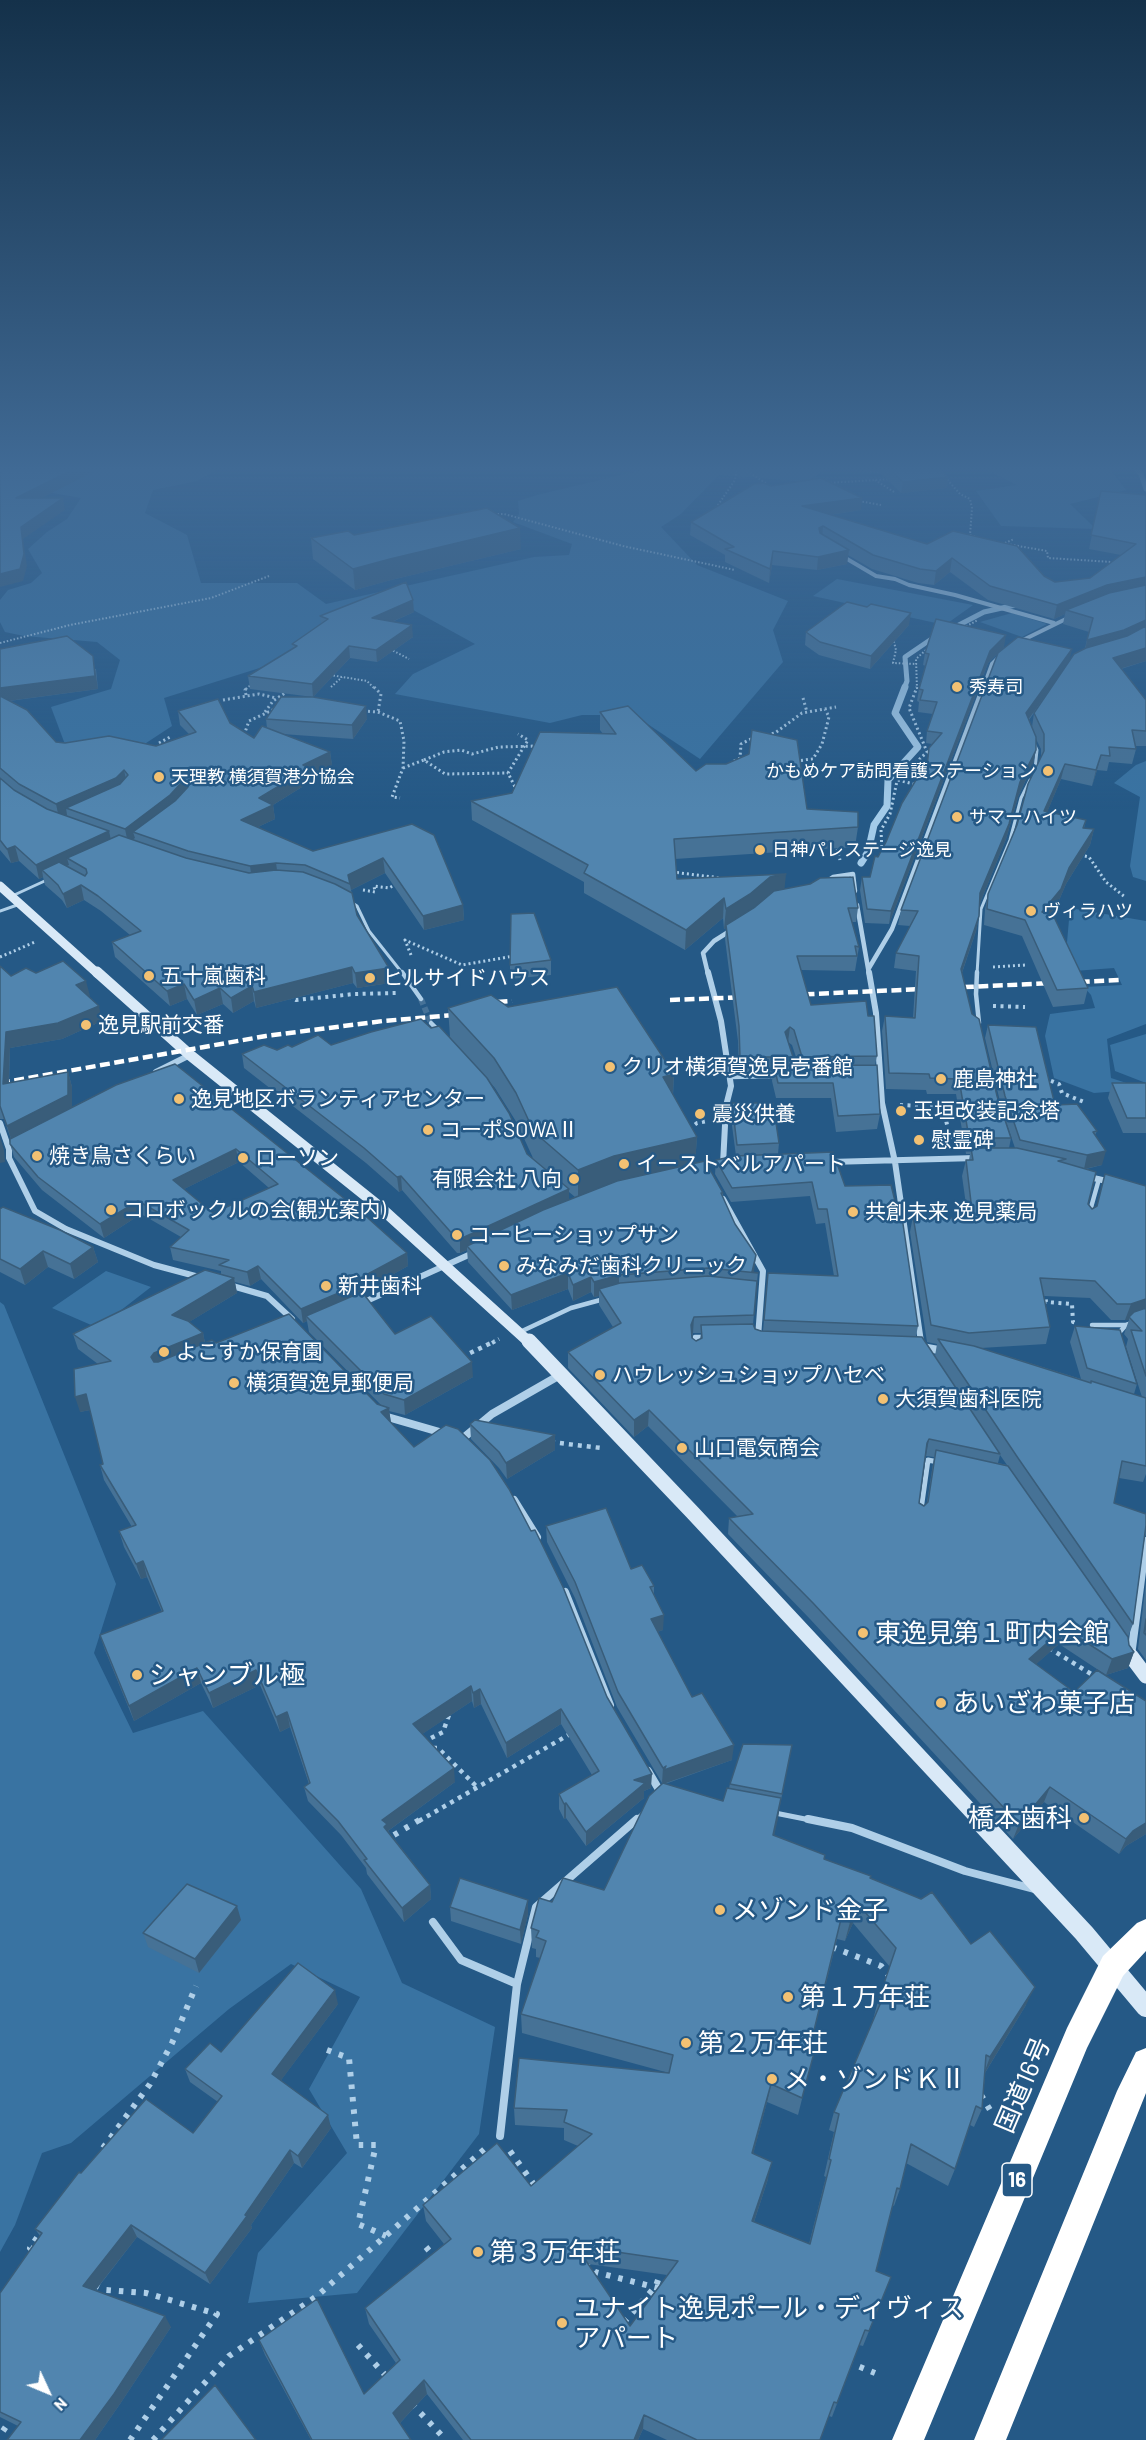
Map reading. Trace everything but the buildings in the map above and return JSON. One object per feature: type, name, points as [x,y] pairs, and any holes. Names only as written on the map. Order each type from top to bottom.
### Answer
[{"type":"highway","name":"国道16号","points":[[908,2440],[1077,2038],[1113,1966],[1146,1932]]},
{"type":"highway","points":[[990,2440],[1127,2101],[1146,2062]]},
{"type":"street","points":[[899,582],[1054,623]]},
{"type":"street","points":[[1011,647],[1054,623],[1083,612]]},
{"type":"street","points":[[1018,643],[1029,646]]},
{"type":"street","points":[[869,968],[892,930],[992,664],[1005,651]]},
{"type":"street","points":[[816,888],[833,877],[853,874],[860,931],[876,1013],[882,1103],[895,1162],[922,1347],[928,1356]]},
{"type":"street","points":[[0,886],[190,1055],[381,1208],[444,1267],[519,1331],[1045,1892],[1113,1966],[1146,2007]]},
{"type":"street","points":[[723,1166],[725,1117],[731,1086],[722,1021],[703,953],[714,941],[742,924]]},
{"type":"street","points":[[147,1076],[190,1055]]},
{"type":"street","points":[[0,1123],[9,1149],[9,1158],[35,1211],[66,1229],[154,1265],[206,1279]]},
{"type":"street","points":[[9,1149],[18,1143]]},
{"type":"street","points":[[824,1162],[984,1158]]},
{"type":"street","points":[[715,1168],[732,1165]]},
{"type":"street","points":[[1076,1174],[1121,1184]]},
{"type":"street","points":[[719,1192],[763,1271],[757,1341],[764,1341]]},
{"type":"street","points":[[355,1306],[480,1250]]},
{"type":"street","points":[[216,1282],[267,1296],[294,1322]]},
{"type":"street","points":[[910,1347],[957,1354]]},
{"type":"street","points":[[462,1439],[492,1414],[560,1375]]},
{"type":"street","points":[[376,1408],[383,1415],[462,1439],[471,1448]]},
{"type":"street","points":[[511,1495],[541,1543]]},
{"type":"street","points":[[1146,1542],[1128,1652],[1146,1676]]},
{"type":"street","points":[[559,1580],[612,1710]]},
{"type":"street","points":[[646,1767],[663,1796]]},
{"type":"lane","points":[[980,1033],[977,1006],[981,909],[1010,840],[1021,798],[1037,765],[1037,750],[1033,741]]},
{"type":"lane","points":[[0,910],[51,878]]},
{"type":"lane","points":[[347,900],[357,906],[369,931],[401,970],[420,999]]},
{"type":"lane","points":[[431,1023],[439,1032]]},
{"type":"lane","points":[[868,1075],[880,1075]]},
{"type":"lane","points":[[729,1077],[786,1076]]},
{"type":"lane","points":[[1088,1221],[1099,1179]]},
{"type":"lane","points":[[750,1292],[761,1293]]},
{"type":"lane","points":[[519,1331],[571,1308],[609,1298]]},
{"type":"lane","points":[[1092,1325],[1126,1325],[1138,1320]]},
{"type":"lane","points":[[281,1324],[294,1322]]},
{"type":"lane","points":[[1120,1345],[1117,1335],[1126,1325]]},
{"type":"lane","points":[[747,1336],[758,1336]]},
{"type":"lane","points":[[696,1353],[695,1337],[716,1337]]},
{"type":"lane","points":[[920,1517],[928,1460],[945,1464]]},
{"type":"lane","points":[[654,1804],[663,1796],[674,1797]]},
{"type":"lane","points":[[763,1811],[852,1828],[965,1871],[1045,1892]]},
{"type":"lane","points":[[500,2136],[517,1984],[536,1907],[645,1812]]},
{"type":"lane","points":[[433,1922],[461,1960],[517,1984]]},
{"type":"path","points":[[0,641],[211,598],[254,582]]},
{"type":"path","points":[[961,629],[979,619],[1010,611]]},
{"type":"path","points":[[886,636],[895,641],[893,663],[916,664]]},
{"type":"path","points":[[853,874],[878,858],[883,851],[881,834],[884,822],[892,808],[898,780],[927,752],[909,708],[918,686],[916,659],[933,644]]},
{"type":"path","points":[[386,648],[409,659]]},
{"type":"path","points":[[325,676],[367,681],[381,694],[378,712]]},
{"type":"path","points":[[331,687],[342,677]]},
{"type":"path","points":[[246,695],[246,690],[254,684]]},
{"type":"path","points":[[265,713],[277,698],[296,686]]},
{"type":"path","points":[[223,700],[259,694],[277,698]]},
{"type":"path","points":[[803,698],[807,712]]},
{"type":"path","points":[[729,763],[740,758],[741,744],[780,730],[807,712],[836,707]]},
{"type":"path","points":[[240,741],[247,732],[249,721],[273,709],[284,708]]},
{"type":"path","points":[[792,760],[813,759],[822,744],[822,735],[827,726],[829,717],[825,709]]},
{"type":"path","points":[[358,711],[378,712],[400,721],[404,741],[403,768],[392,797],[400,798]]},
{"type":"path","points":[[776,740],[780,730]]},
{"type":"path","points":[[508,773],[528,740],[518,734]]},
{"type":"path","points":[[165,748],[159,743],[172,736]]},
{"type":"path","points":[[403,768],[444,752],[461,750],[472,754],[499,747],[544,746]]},
{"type":"path","points":[[424,760],[446,774],[508,773]]},
{"type":"path","points":[[508,773],[519,794]]},
{"type":"path","points":[[898,780],[944,792]]},
{"type":"path","points":[[881,834],[925,842]]},
{"type":"path","points":[[835,839],[844,875]]},
{"type":"path","points":[[1073,854],[1089,857],[1106,882],[1125,897]]},
{"type":"path","points":[[667,871],[726,879]]},
{"type":"path","points":[[374,886],[389,888],[404,880]]},
{"type":"path","points":[[0,957],[53,934]]},
{"type":"path","points":[[420,999],[421,981],[405,940],[462,965],[515,956]]},
{"type":"path","points":[[978,967],[1006,968],[1010,965],[1025,964]]},
{"type":"path","points":[[282,991],[296,1000],[354,994],[416,993]]},
{"type":"path","points":[[977,1006],[1024,1007]]},
{"type":"path","points":[[1035,1077],[1047,1078],[1059,1084],[1062,1093],[1084,1102]]},
{"type":"path","points":[[882,1103],[966,1108]]},
{"type":"path","points":[[943,1107],[954,1158]]},
{"type":"path","points":[[683,1133],[697,1123],[725,1117]]},
{"type":"path","points":[[1045,1281],[1046,1302]]},
{"type":"path","points":[[1037,1301],[1072,1304],[1073,1322],[1092,1325]]},
{"type":"path","points":[[455,1360],[519,1331]]},
{"type":"path","points":[[540,1439],[634,1452]]},
{"type":"path","points":[[1043,1645],[1105,1682]]},
{"type":"path","points":[[453,1705],[443,1732],[415,1746],[438,1748],[477,1787]]},
{"type":"path","points":[[394,1835],[612,1710]]},
{"type":"path","points":[[829,1945],[881,1966],[894,1983]]},
{"type":"path","points":[[101,2151],[150,2084],[172,2043],[196,1986]]},
{"type":"path","points":[[327,2050],[349,2058],[357,2145],[376,2145],[358,2224],[386,2236]]},
{"type":"path","points":[[975,2085],[993,2115]]},
{"type":"path","points":[[153,2440],[229,2356],[317,2296],[500,2136],[540,2194]]},
{"type":"path","points":[[38,2253],[30,2247],[44,2228]]},
{"type":"path","points":[[426,2247],[441,2265]]},
{"type":"path","points":[[581,2252],[595,2271],[656,2286],[667,2291]]},
{"type":"path","points":[[617,2330],[656,2286],[663,2263]]},
{"type":"path","points":[[88,2281],[106,2290],[146,2293],[217,2314],[130,2440]]},
{"type":"path","points":[[99,2298],[106,2290]]},
{"type":"path","points":[[358,2345],[389,2380]]},
{"type":"path","points":[[842,2360],[875,2373]]},
{"type":"path","points":[[406,2397],[446,2440]]},
{"type":"path","points":[[3,2431],[16,2412]]},
{"type":"shaded area","points":[[424,582],[740,582],[788,601],[773,630],[783,662],[700,759],[634,715],[582,715],[550,723],[395,694],[413,674],[475,644],[406,606],[323,622],[282,661],[164,698],[172,726],[140,747],[66,747],[51,707],[111,689],[120,660],[97,642],[24,636],[5,632],[0,622],[0,600],[8,590],[31,583],[297,583],[326,604]]},
{"type":"shaded area","points":[[833,582],[852,582],[973,605],[945,625],[813,596]]},
{"type":"shaded area","points":[[1012,613],[1047,624],[1022,637],[980,622]]},
{"type":"shaded area","points":[[1146,761],[1146,881],[1133,877],[1130,866],[1140,797],[1114,783],[1136,765]]},
{"type":"shaded area","points":[[1070,908],[1146,921],[1146,1024],[1107,1039],[1111,1078],[1145,1089],[1094,1093],[1054,1078],[1045,1036],[1050,1014],[1095,1008],[1091,995],[1084,987],[1122,985],[1114,968],[1074,971],[1066,954]]},
{"type":"shaded area","points":[[1146,1034],[1146,1083],[1115,1071],[1110,1045]]},
{"type":"shaded area","points":[[106,1271],[151,1287],[98,1328],[52,1308]]},
{"type":"shaded area","points":[[0,1302],[4,1305],[116,1584],[94,1653],[133,1733],[203,1711],[361,1889],[402,1983],[495,2027],[479,2134],[357,2293],[248,2303],[258,2253],[347,2153],[309,2089],[360,1997],[291,1964],[229,2009],[71,2143],[42,2153],[15,2225],[0,2252]]},
{"type":"waterway","points":[[904,689],[907,681],[905,657],[930,640],[984,612],[1020,604]]},
{"type":"waterway","points":[[861,863],[868,852],[874,825],[887,806],[888,780],[918,747],[895,713],[905,687]]},
{"type":"tunnel","points":[[421,999],[431,1023]]},
{"type":"railway","points":[[790,995],[1120,980]]},
{"type":"railway","points":[[670,1000],[748,997]]},
{"type":"railway","points":[[483,1003],[512,1001]]},
{"type":"railway","points":[[0,1083],[266,1036],[383,1021],[466,1014]]},
{"type":"place","name":"秀寿司","points":[[957,687]]},
{"type":"place","name":"かもめケア訪問看護ステーション","points":[[1048,771]]},
{"type":"place","name":"天理教 横須賀港分協会","points":[[159,777]]},
{"type":"place","name":"サマーハイツ","points":[[957,817]]},
{"type":"place","name":"日神パレステージ逸見","points":[[760,850]]},
{"type":"place","name":"ヴィラハツ","points":[[1031,911]]},
{"type":"place","name":"五十嵐歯科","points":[[149,976]]},
{"type":"place","name":"ヒルサイドハウス","points":[[370,978]]},
{"type":"place","name":"逸見駅前交番","points":[[86,1025]]},
{"type":"place","name":"クリオ横須賀逸見壱番館","points":[[610,1067]]},
{"type":"place","name":"鹿島神社","points":[[941,1079]]},
{"type":"place","name":"逸見地区ボランティアセンター","points":[[179,1099]]},
{"type":"place","name":"玉垣改装記念塔","points":[[901,1111]]},
{"type":"place","name":"震災供養","points":[[700,1114]]},
{"type":"place","name":"コーポSOWAⅡ","points":[[428,1130]]},
{"type":"place","name":"慰霊碑","points":[[919,1140]]},
{"type":"place","name":"焼き鳥さくらい","points":[[37,1156]]},
{"type":"place","name":"ローソン","points":[[243,1158]]},
{"type":"place","name":"イーストベルアパート","points":[[624,1164]]},
{"type":"place","name":"有限会社 八向","points":[[574,1179]]},
{"type":"place","name":"コロボックルの会(観光案内)","points":[[111,1210]]},
{"type":"place","name":"共創未来 逸見薬局","points":[[853,1212]]},
{"type":"place","name":"コーヒーショップサン","points":[[457,1235]]},
{"type":"place","name":"みなみだ歯科クリニック","points":[[504,1266]]},
{"type":"place","name":"新井歯科","points":[[326,1286]]},
{"type":"place","name":"よこすか保育園","points":[[164,1352]]},
{"type":"place","name":"ハウレッシュショップハセベ","points":[[600,1375]]},
{"type":"place","name":"横須賀逸見郵便局","points":[[234,1383]]},
{"type":"place","name":"大須賀歯科医院","points":[[883,1399]]},
{"type":"place","name":"山口電気商会","points":[[682,1448]]},
{"type":"place","name":"東逸見第１町内会館","points":[[863,1633]]},
{"type":"place","name":"シャンブル極","points":[[137,1675]]},
{"type":"place","name":"あいざわ菓子店","points":[[941,1703]]},
{"type":"place","name":"橋本歯科","points":[[1084,1818]]},
{"type":"place","name":"メゾンド金子","points":[[720,1910]]},
{"type":"place","name":"第１万年荘","points":[[788,1997]]},
{"type":"place","name":"第２万年荘","points":[[686,2043]]},
{"type":"place","name":"メ・ゾンドＫⅡ","points":[[772,2079]]},
{"type":"place","name":"第３万年荘","points":[[478,2252]]},
{"type":"place","name":"ユナイト逸見ポール・ディヴィス アパート","points":[[562,2323]]}]
